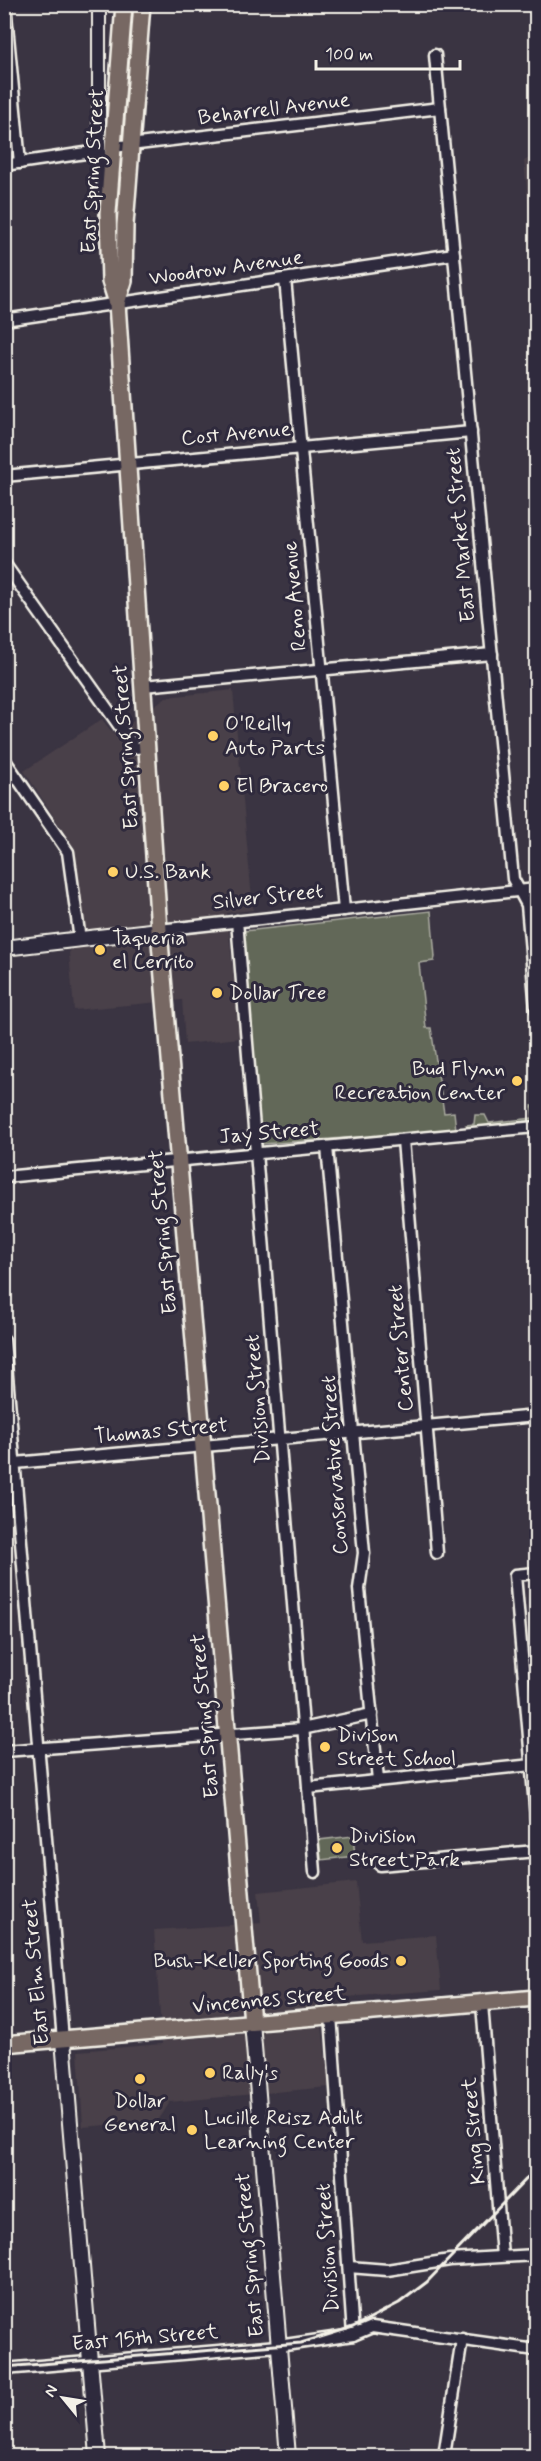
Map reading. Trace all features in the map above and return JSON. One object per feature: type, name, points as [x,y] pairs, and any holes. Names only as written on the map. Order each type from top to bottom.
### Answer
[{"type":"main road","name":"East Spring Street","points":[[124,4],[106,149],[110,281],[117,303],[159,930],[288,2457]]},
{"type":"main road","points":[[117,303],[124,281],[142,4]]},
{"type":"main road","name":"Silver Street","points":[[4,948],[159,930]]},
{"type":"main road","name":"Vincennes Street","points":[[4,2044],[537,1998]]},
{"type":"main road","name":"East Elm Street","points":[[63,2040],[98,2457]]},
{"type":"street","points":[[5,4],[20,163]]},
{"type":"street","points":[[99,4],[106,149]]},
{"type":"street","name":"East Market Street","points":[[435,55],[513,879],[527,905],[537,1009]]},
{"type":"street","name":"Beharrell Avenue","points":[[4,165],[106,149],[440,108]]},
{"type":"street","name":"Woodrow Avenue","points":[[4,320],[454,254]]},
{"type":"street","name":"Reno Avenue","points":[[285,279],[344,910]]},
{"type":"street","name":"Cost Avenue","points":[[4,476],[471,432]]},
{"type":"street","points":[[4,563],[134,747],[147,747]]},
{"type":"street","points":[[143,686],[492,654]]},
{"type":"street","points":[[4,759],[68,852],[80,940]]},
{"type":"street","name":"Silver Street","points":[[159,930],[537,889]]},
{"type":"street","name":"Division Street","points":[[237,921],[315,1872]]},
{"type":"street","name":"Jay Street","points":[[4,1176],[537,1127]]},
{"type":"street","name":"Center Street","points":[[403,1140],[438,1552]]},
{"type":"street","name":"Conservative Street","points":[[327,1147],[364,1553],[360,1596],[378,1780]]},
{"type":"street","name":"East Elm Street","points":[[4,1340],[10,1463],[39,1749],[63,2040]]},
{"type":"street","name":"Thomas Street","points":[[10,1463],[537,1416]]},
{"type":"street","points":[[537,1573],[515,1575],[532,1711],[532,1765],[537,1818]]},
{"type":"street","points":[[4,1751],[302,1729],[372,1714]]},
{"type":"street","points":[[308,1788],[532,1765]]},
{"type":"street","points":[[380,1864],[537,1851]]},
{"type":"street","name":"King Street","points":[[482,2004],[502,2256]]},
{"type":"street","name":"Division Street","points":[[331,2015],[353,2335]]},
{"type":"street","points":[[348,2267],[387,2270],[537,2254]]},
{"type":"street","name":"East 15th Street","points":[[4,2369],[278,2346],[353,2335],[372,2327],[537,2350]]},
{"type":"street","points":[[444,2457],[462,2339]]},
{"type":"shaded area","points":[[536,155],[536,285],[524,161]]},
{"type":"shaded area","points":[[233,690],[253,910],[227,913],[240,1038],[185,1044],[182,1000],[74,1010],[69,953],[83,928],[75,849],[24,771],[102,719],[114,735],[166,697]]},
{"type":"shaded area","points":[[356,1882],[362,1941],[436,1935],[441,1990],[319,1999],[329,2087],[170,2102],[158,2121],[83,2127],[78,2051],[162,2044],[154,1930],[261,1923],[258,1892]]},
{"type":"green space","points":[[431,911],[435,957],[434,961],[419,963],[426,1028],[431,1028],[444,1113],[454,1112],[456,1130],[261,1144],[244,931]]},
{"type":"green space","points":[[532,1106],[536,1106],[536,1117],[531,1124],[470,1129],[466,1125],[474,1124],[475,1115],[485,1115],[489,1123],[533,1118]]},
{"type":"green space","name":"Division Street Park","points":[[353,1836],[355,1856],[321,1860],[319,1840]]},
{"type":"railway","points":[[4,2367],[301,2343],[353,2327],[399,2303],[427,2282],[536,2169]]},
{"type":"place","name":"O'Reilly Auto Parts","points":[[213,736]]},
{"type":"place","name":"El Bracero","points":[[224,786]]},
{"type":"place","name":"U.S. Bank","points":[[113,872]]},
{"type":"place","name":"Taqueria el Cerrito","points":[[100,950]]},
{"type":"place","name":"Dollar Tree","points":[[217,993]]},
{"type":"place","name":"Bud Flynn Recreation Center","points":[[517,1081]]},
{"type":"place","name":"Divison Street School","points":[[325,1747]]},
{"type":"place","name":"Division Street Park","points":[[337,1848]]},
{"type":"place","name":"Bush-Keller Sporting Goods","points":[[401,1961]]},
{"type":"place","name":"Rally's","points":[[210,2073]]},
{"type":"place","name":"Dollar General","points":[[140,2079]]},
{"type":"place","name":"Lucille Reisz Adult Learning Center","points":[[192,2130]]}]
